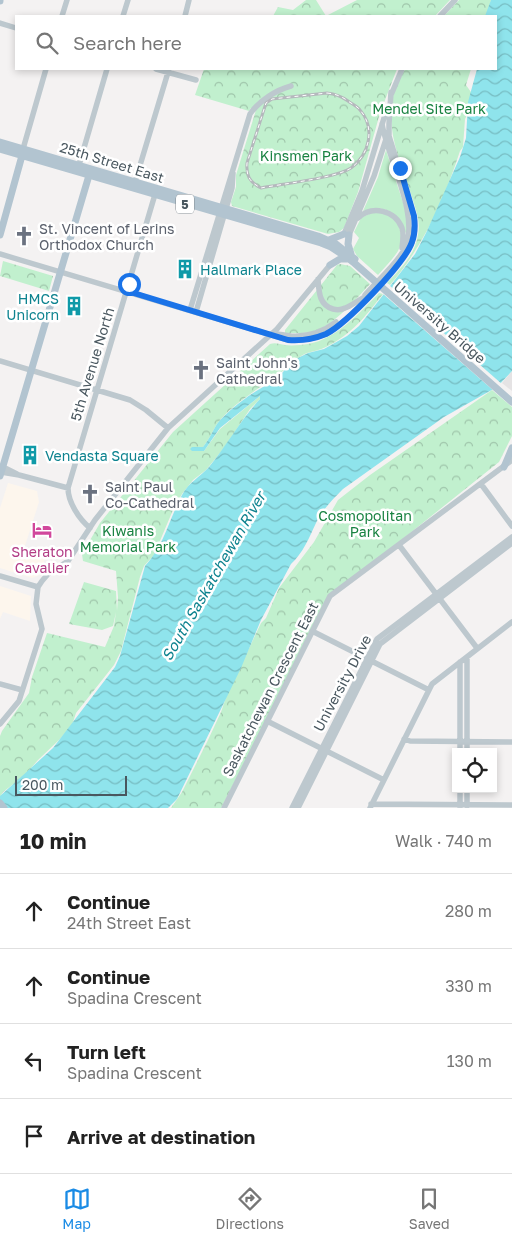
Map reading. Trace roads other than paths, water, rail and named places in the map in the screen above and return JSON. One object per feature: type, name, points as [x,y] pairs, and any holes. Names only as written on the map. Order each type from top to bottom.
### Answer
[{"type":"main road","name":"25th Street East","points":[[0,142],[23,152],[330,244],[353,258]]},
{"type":"main road","name":"25th Street East","points":[[0,149],[23,152],[79,165],[90,172],[135,182],[156,192]]},
{"type":"main road","points":[[0,235],[23,152]]},
{"type":"main road","points":[[1,471],[90,172]]},
{"type":"main road","points":[[346,235],[353,258],[344,259],[330,265],[333,254],[330,244],[346,235]]},
{"type":"main road","name":"University Bridge","points":[[353,258],[512,397]]},
{"type":"main road","name":"University Bridge","points":[[353,258],[512,402]]},
{"type":"main road","points":[[504,467],[512,448]]},
{"type":"main road","points":[[0,803],[4,808]]},
{"type":"street","points":[[62,15],[67,0]]},
{"type":"street","points":[[123,15],[128,0]]},
{"type":"street","points":[[185,15],[189,0]]},
{"type":"street","points":[[441,15],[455,0]]},
{"type":"street","points":[[0,23],[15,28]]},
{"type":"street","points":[[23,152],[46,70]]},
{"type":"street","points":[[79,165],[107,70]]},
{"type":"street","points":[[135,182],[169,70],[196,80]]},
{"type":"street","points":[[346,235],[385,124],[391,92],[402,70]]},
{"type":"street","points":[[193,311],[223,212],[227,186],[233,173],[250,114],[277,90],[291,86]]},
{"type":"street","points":[[272,334],[304,336],[331,326],[363,298],[402,253],[410,234],[410,220],[386,139],[385,124]]},
{"type":"street","points":[[0,254],[288,340],[298,341],[316,337],[331,331],[363,302],[406,255],[412,241],[415,223],[414,216],[385,124]]},
{"type":"street","points":[[346,235],[357,219],[386,139]]},
{"type":"street","name":"5th Avenue North","points":[[68,488],[156,192]]},
{"type":"street","points":[[357,219],[370,211],[382,211],[392,215],[401,226],[403,238],[402,253]]},
{"type":"street","points":[[0,724],[18,701],[42,629],[36,604],[38,587],[48,574],[66,564],[90,528],[168,428],[272,334],[330,265]]},
{"type":"street","points":[[318,279],[319,293],[323,302],[328,307],[337,310],[344,309],[363,298]]},
{"type":"street","points":[[0,361],[134,402],[168,428]]},
{"type":"street","name":"Saskatchewan Crescent East","points":[[224,808],[330,596],[512,460]]},
{"type":"street","points":[[1,471],[68,488],[70,498],[80,518],[90,528]]},
{"type":"street","points":[[480,484],[512,526]]},
{"type":"street","name":"University Drive","points":[[438,596],[512,537]]},
{"type":"street","name":"University Drive","points":[[292,808],[324,750],[369,660],[377,639],[512,543]]},
{"type":"street","points":[[399,545],[477,648]]},
{"type":"street","points":[[0,576],[38,587]]},
{"type":"street","points":[[512,622],[435,680],[370,806],[512,805]]},
{"type":"street","points":[[312,631],[429,690]]},
{"type":"street","points":[[467,657],[467,748]]},
{"type":"street","points":[[460,662],[460,748]]},
{"type":"street","points":[[0,684],[22,690]]},
{"type":"street","points":[[267,722],[384,780]]},
{"type":"street","points":[[404,739],[410,741],[512,742]]},
{"type":"street","name":"University Drive","points":[[298,808],[324,750]]},
{"type":"street","points":[[460,793],[460,806]]},
{"type":"street","points":[[467,793],[467,806]]},
{"type":"water","name":"South Saskatchewan River","points":[[491,0],[512,0],[512,371],[497,387],[444,417],[343,489],[325,509],[318,518],[302,550],[291,564],[261,620],[241,668],[177,799],[168,808],[0,808],[0,796],[53,748],[115,667],[120,656],[145,566],[162,541],[177,504],[191,483],[209,467],[260,399],[260,396],[220,428],[204,451],[192,451],[190,449],[192,447],[203,447],[217,424],[227,414],[238,404],[280,375],[287,365],[292,364],[298,358],[308,353],[324,349],[347,336],[359,326],[415,254],[460,157],[466,138],[468,102],[477,70],[497,70],[497,15],[485,15]]},
{"type":"railway","points":[[327,93],[345,99],[357,107],[365,117],[368,125],[368,141],[366,149],[357,163],[344,172],[321,178],[261,188],[251,181],[247,171],[247,163],[266,103],[272,99],[327,93]]},
{"type":"place","name":"St. Vincent of Lerins Orthodox Church","points":[[24,236]]},
{"type":"place","name":"Hallmark Place","points":[[185,269]]},
{"type":"place","name":"HMCS Unicorn","points":[[74,306]]},
{"type":"place","name":"Saint John's Cathedral","points":[[201,370]]},
{"type":"place","name":"Vendasta Square","points":[[30,455]]},
{"type":"place","name":"Saint Paul Co-Cathedral","points":[[90,494]]},
{"type":"place","name":"Sheraton Cavalier","points":[[42,530]]},
{"type":"park label","name":"Mendel Site Park","points":[[429,108]]},
{"type":"park label","name":"Kinsmen Park","points":[[306,155]]},
{"type":"park label","name":"Cosmopolitan Park","points":[[365,524]]},
{"type":"park label","name":"Kiwanis Memorial Park","points":[[128,538]]}]
